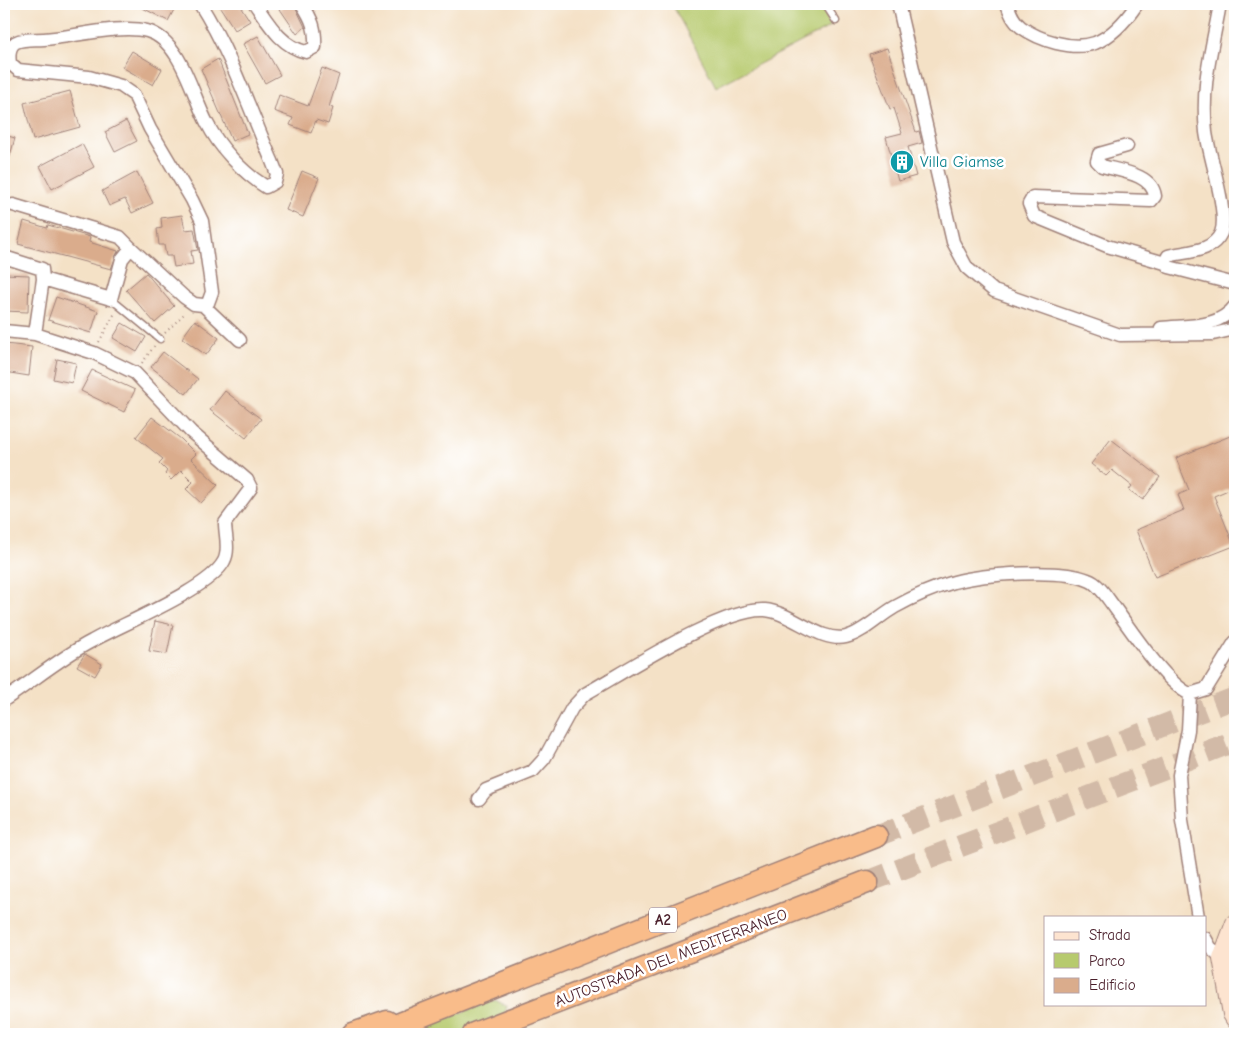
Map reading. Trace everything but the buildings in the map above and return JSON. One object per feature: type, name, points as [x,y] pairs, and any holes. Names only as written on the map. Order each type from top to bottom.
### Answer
[{"type":"highway","name":"A2","points":[[376,1034],[876,836]]},
{"type":"highway","name":"AUTOSTRADA DEL MEDITERRANEO","points":[[474,1034],[867,882]]},
{"type":"highway","points":[[499,1034],[744,939],[781,915]]},
{"type":"highway","points":[[353,1034],[390,1021],[451,1005]]},
{"type":"street","points":[[200,4],[215,28],[235,69],[277,174],[275,182],[266,187],[232,158],[208,125],[174,51],[159,37],[148,31],[117,30],[66,37],[22,39],[13,44],[8,52],[10,63],[18,70],[88,77],[121,86],[134,95],[150,129],[192,200],[202,221],[212,292],[208,302],[203,305]]},
{"type":"street","points":[[255,4],[284,43],[295,50],[306,52],[315,47],[316,34],[313,20],[302,4]]},
{"type":"street","points":[[898,4],[953,242],[967,268],[994,291],[1120,335],[1213,334],[1235,329]]},
{"type":"street","points":[[1007,4],[1012,17],[1019,26],[1058,44],[1081,46],[1095,43],[1116,30],[1137,4]]},
{"type":"street","points":[[1165,263],[1168,256],[1203,250],[1212,244],[1221,233],[1224,218],[1206,134],[1204,105],[1205,77],[1220,4]]},
{"type":"street","points":[[1126,146],[1099,154],[1097,161],[1102,166],[1145,179],[1154,188],[1155,196],[1151,201],[1033,197],[1029,204],[1034,216],[1107,246],[1165,263],[1170,268],[1235,284]]},
{"type":"street","points":[[13,205],[120,237],[184,297],[194,304],[203,305],[240,340]]},
{"type":"street","points":[[43,279],[115,303],[122,259],[131,248]]},
{"type":"street","points":[[4,257],[42,269],[43,279],[35,334]]},
{"type":"street","points":[[1132,335],[1153,328],[1213,323],[1223,320],[1235,306]]},
{"type":"street","points":[[4,331],[35,334],[94,353],[135,373],[192,432],[244,478],[251,488],[225,523],[228,552],[224,562],[204,580],[157,610],[91,641],[4,700]]},
{"type":"street","points":[[480,798],[486,790],[532,771],[544,758],[572,708],[585,694],[698,630],[743,613],[762,610],[776,611],[830,636],[846,637],[894,608],[954,582],[983,577],[1041,574],[1074,575],[1091,580],[1104,593],[1180,690],[1190,694],[1206,689],[1235,642]]},
{"type":"street","points":[[1190,694],[1188,730],[1179,775],[1182,820],[1198,916]]},
{"type":"street","points":[[1235,923],[1222,958],[1232,1014],[1235,1018]]},
{"type":"street","points":[[1206,940],[1222,958]]},
{"type":"lane","points":[[826,4],[836,21]]},
{"type":"lane","points":[[115,303],[160,339]]},
{"type":"path","points":[[94,353],[115,303]]},
{"type":"green space","points":[[672,4],[820,4],[831,26],[716,87]]},
{"type":"green space","points":[[495,1000],[507,1006],[504,1017],[462,1034],[405,1034]]},
{"type":"tunnel","points":[[876,836],[1235,698]]},
{"type":"tunnel","points":[[867,882],[1235,741]]},
{"type":"place","name":"Villa Giamse","points":[[902,162]]}]
